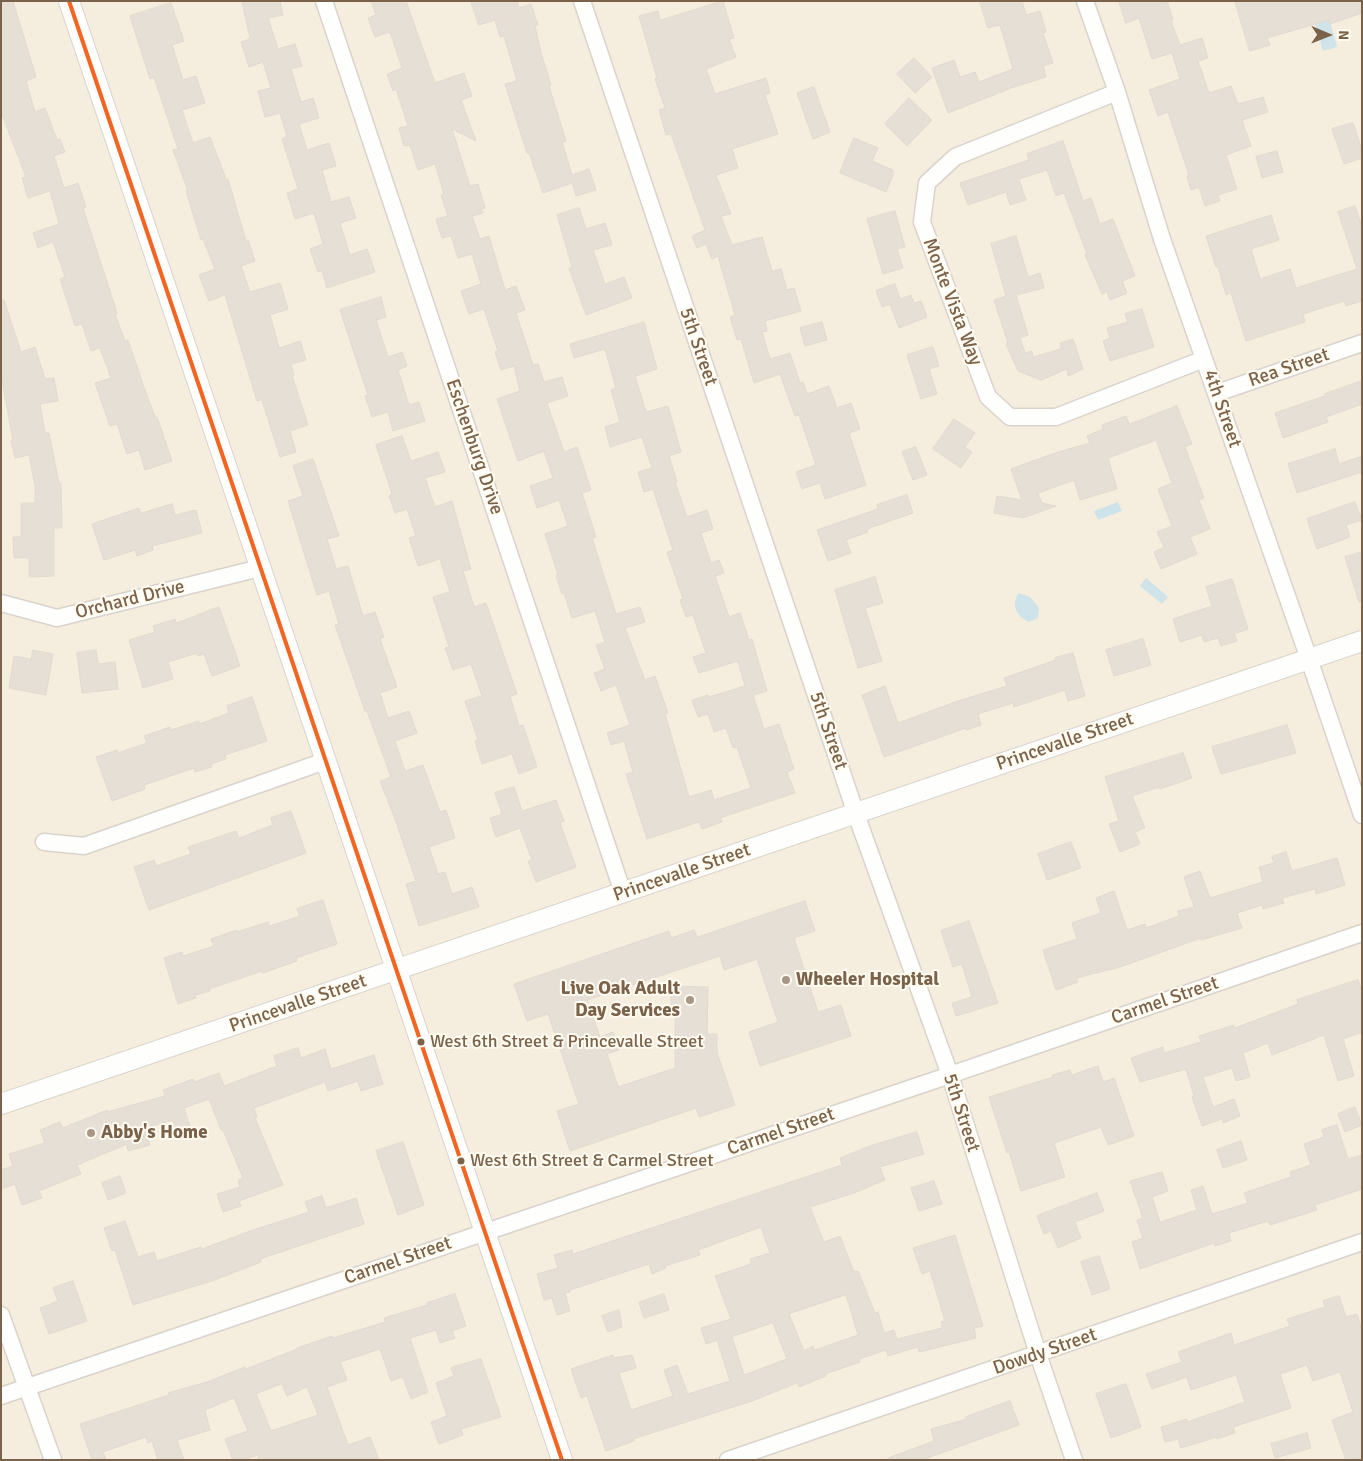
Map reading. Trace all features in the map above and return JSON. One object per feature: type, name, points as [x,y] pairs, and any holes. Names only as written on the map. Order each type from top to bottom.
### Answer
[{"type":"street","points":[[68,1],[562,1460]]},
{"type":"street","name":"Eschenburg Drive","points":[[324,1],[623,893]]},
{"type":"street","name":"5th Street","points":[[582,1],[856,814],[950,1075],[1038,1354],[1074,1460]]},
{"type":"street","name":"4th Street","points":[[1084,1],[1117,92],[1162,239],[1362,815]]},
{"type":"street","name":"Monte Vista Way","points":[[1117,92],[954,157],[927,182],[922,222],[988,397],[1010,417],[1056,417],[1204,359]]},
{"type":"street","name":"Rea Street","points":[[1217,393],[1362,343]]},
{"type":"street","name":"Orchard Drive","points":[[1,602],[57,618],[260,568]]},
{"type":"street","name":"Princevalle Street","points":[[1,1104],[1362,641]]},
{"type":"street","points":[[44,842],[84,846],[325,762]]},
{"type":"street","name":"Carmel Street","points":[[1,1396],[950,1075],[1362,933]]},
{"type":"street","name":"Dowdy Street","points":[[728,1460],[1362,1242]]},
{"type":"street","points":[[1,1315],[53,1460]]},
{"type":"shaded area","points":[[1,1],[1362,1],[1362,1460],[1,1460]]},
{"type":"water","points":[[1328,15],[1337,47],[1323,51],[1314,19]]},
{"type":"water","points":[[1118,502],[1122,511],[1098,520],[1094,511]]},
{"type":"water","points":[[1146,578],[1168,597],[1162,604],[1140,586]]},
{"type":"water","points":[[1019,593],[1030,597],[1039,608],[1038,618],[1029,622],[1021,617],[1015,606],[1016,597]]},
{"type":"building","points":[[1,1],[13,1],[36,77],[26,81],[35,112],[45,108],[57,140],[60,139],[65,152],[54,156],[64,188],[78,183],[86,207],[83,208],[117,313],[115,314],[125,341],[128,340],[172,461],[145,470],[139,450],[127,454],[117,424],[110,426],[95,383],[111,378],[100,348],[91,351],[82,324],[75,326],[60,279],[65,277],[53,242],[38,248],[33,233],[59,224],[50,191],[28,198],[22,178],[26,177],[1,112]]},
{"type":"building","points":[[242,1],[280,1],[283,15],[268,18],[278,49],[295,44],[302,66],[291,69],[301,102],[313,98],[319,118],[299,124],[307,150],[329,143],[336,166],[322,170],[331,202],[349,197],[356,218],[340,223],[350,255],[367,249],[375,272],[327,288],[322,271],[318,272],[310,249],[323,244],[314,213],[295,219],[287,193],[298,189],[282,139],[287,137],[280,113],[265,117],[258,91],[271,88],[263,62],[249,67],[241,42],[250,39]]},
{"type":"building","points":[[371,1],[406,1],[435,83],[464,73],[472,96],[461,100],[476,141],[452,129],[470,186],[478,184],[485,208],[481,209],[483,213],[472,216],[480,239],[489,236],[505,290],[516,286],[525,310],[516,313],[533,365],[538,364],[544,382],[562,377],[568,396],[547,403],[564,452],[577,447],[591,490],[582,493],[596,537],[592,538],[616,614],[640,607],[645,622],[625,628],[645,680],[655,676],[668,713],[665,714],[689,797],[711,790],[714,800],[751,788],[737,747],[733,748],[726,728],[714,732],[708,714],[698,717],[692,700],[745,686],[738,661],[699,673],[693,657],[706,653],[693,615],[686,617],[680,600],[683,599],[667,552],[673,550],[653,489],[644,492],[638,472],[652,468],[642,437],[610,447],[605,427],[620,422],[611,390],[616,388],[605,349],[574,358],[570,344],[644,322],[657,369],[635,376],[646,412],[668,406],[681,452],[669,456],[677,482],[675,482],[687,517],[707,510],[713,529],[701,533],[711,563],[719,560],[724,573],[715,576],[729,617],[740,613],[749,640],[752,639],[767,691],[753,695],[764,729],[779,724],[794,769],[787,772],[795,793],[720,818],[722,822],[702,829],[699,822],[647,839],[626,774],[633,772],[624,741],[611,745],[607,733],[630,725],[616,685],[601,691],[594,673],[605,669],[596,645],[605,642],[595,611],[572,618],[556,576],[558,575],[545,534],[568,526],[559,500],[537,508],[530,486],[553,478],[544,451],[518,461],[497,399],[520,391],[514,366],[501,370],[495,352],[498,351],[484,309],[469,314],[461,291],[481,284],[472,254],[458,258],[451,236],[442,238],[436,219],[448,216],[441,195],[444,194],[435,164],[418,170],[410,145],[404,146],[399,128],[408,126],[396,89],[393,91],[387,74],[402,68],[390,32],[375,37],[368,18],[376,15]]},
{"type":"building","points":[[471,1],[517,1],[519,8],[531,4],[538,25],[535,26],[551,85],[549,86],[566,141],[562,142],[572,175],[589,169],[596,190],[576,196],[572,183],[543,193],[529,153],[527,153],[505,84],[517,81],[504,36],[500,37],[495,20],[479,25]]},
{"type":"building","points":[[723,1],[734,38],[729,39],[736,57],[706,69],[715,94],[766,78],[770,93],[765,95],[778,134],[732,149],[738,168],[716,175],[731,214],[721,216],[732,245],[762,237],[772,271],[781,269],[787,290],[794,288],[801,311],[765,321],[767,331],[762,332],[770,359],[790,353],[800,383],[803,382],[807,394],[829,386],[837,408],[851,403],[860,429],[849,433],[866,485],[825,499],[820,483],[802,489],[796,472],[816,465],[799,415],[795,416],[780,374],[754,383],[741,339],[737,340],[730,317],[735,315],[718,256],[712,259],[706,244],[697,248],[692,236],[705,230],[671,134],[666,135],[659,110],[665,108],[655,79],[657,78],[639,16],[658,11],[660,20]]},
{"type":"building","points":[[980,1],[1022,1],[1026,15],[1040,11],[1046,32],[1043,33],[1053,63],[1043,66],[1046,77],[1014,87],[948,113],[932,68],[954,60],[960,77],[975,72],[979,82],[1013,69],[1000,25],[988,28]]},
{"type":"building","points":[[1119,1],[1167,1],[1173,20],[1171,21],[1180,45],[1202,38],[1208,58],[1198,61],[1209,93],[1231,86],[1238,104],[1263,97],[1268,112],[1242,120],[1251,146],[1226,155],[1237,189],[1218,195],[1220,201],[1205,206],[1199,187],[1191,190],[1187,176],[1189,175],[1168,112],[1158,116],[1149,90],[1180,79],[1172,53],[1152,59],[1139,18],[1126,23]]},
{"type":"building","points":[[1235,1],[1362,1],[1362,13],[1330,24],[1329,20],[1267,38],[1270,45],[1250,51]]},
{"type":"building","points":[[171,3],[184,41],[172,45],[183,80],[196,76],[205,103],[182,110],[193,143],[210,137],[226,179],[228,179],[246,241],[248,240],[255,261],[241,266],[250,292],[280,283],[288,309],[270,315],[279,348],[300,341],[306,360],[291,364],[294,375],[292,375],[308,425],[290,431],[296,452],[280,457],[262,400],[257,401],[225,295],[209,301],[199,275],[215,269],[203,239],[201,240],[186,191],[188,191],[173,150],[178,149],[154,77],[150,79],[130,16]]},
{"type":"building","points":[[914,58],[932,77],[915,93],[897,74]]},
{"type":"building","points":[[814,87],[830,132],[813,139],[797,93]]},
{"type":"building","points":[[909,98],[932,120],[907,146],[885,124]]},
{"type":"building","points":[[1353,123],[1362,150],[1362,158],[1344,164],[1332,129]]},
{"type":"building","points":[[854,138],[878,148],[872,161],[893,170],[893,175],[886,192],[840,173]]},
{"type":"building","points":[[1063,141],[1083,201],[1091,198],[1100,224],[1113,219],[1135,276],[1122,281],[1127,293],[1110,300],[1107,292],[1102,294],[1085,255],[1087,254],[1064,193],[1056,196],[1047,170],[1019,179],[1026,200],[1010,205],[1006,192],[968,205],[960,183],[1029,160],[1027,154]]},
{"type":"building","points":[[1277,151],[1283,172],[1262,178],[1256,157]]},
{"type":"building","points":[[1355,206],[1362,227],[1362,301],[1346,306],[1344,301],[1303,314],[1305,322],[1246,341],[1231,293],[1226,295],[1206,236],[1271,215],[1279,240],[1251,249],[1260,279],[1290,269],[1296,288],[1357,269],[1338,212]]},
{"type":"building","points":[[579,208],[586,229],[605,223],[612,245],[593,250],[605,284],[624,277],[632,298],[586,315],[569,268],[572,267],[557,215]]},
{"type":"building","points":[[895,211],[905,247],[897,249],[903,268],[883,274],[867,219]]},
{"type":"building","points":[[1016,236],[1028,277],[1040,273],[1044,288],[1016,295],[1028,335],[1020,338],[1025,353],[1032,351],[1033,357],[1061,349],[1060,343],[1073,339],[1083,369],[1068,376],[1067,369],[1041,380],[1018,371],[1006,344],[1008,343],[994,300],[1006,296],[991,244]]},
{"type":"building","points":[[895,284],[900,299],[911,295],[914,303],[921,301],[927,317],[899,328],[890,304],[882,307],[876,291]]},
{"type":"building","points":[[381,297],[386,317],[376,320],[388,357],[402,352],[407,366],[398,370],[409,405],[419,402],[425,421],[393,431],[388,412],[372,417],[365,396],[368,395],[340,310]]},
{"type":"building","points":[[4,300],[21,352],[35,347],[45,379],[54,378],[58,401],[40,404],[45,433],[49,433],[59,483],[61,483],[62,528],[54,528],[54,576],[29,577],[29,558],[14,558],[13,537],[21,537],[21,503],[35,503],[35,485],[29,455],[15,458],[11,440],[13,440],[1,375],[1,301]]},
{"type":"building","points":[[1142,309],[1154,347],[1110,361],[1103,341],[1110,338],[1107,328],[1128,322],[1125,314]]},
{"type":"building","points":[[822,322],[827,340],[805,346],[800,328]]},
{"type":"building","points":[[933,347],[939,366],[929,369],[937,394],[921,399],[907,355]]},
{"type":"building","points":[[1362,381],[1362,404],[1326,417],[1328,422],[1283,438],[1275,413]]},
{"type":"building","points":[[1177,406],[1192,444],[1185,447],[1204,498],[1199,500],[1210,529],[1190,537],[1197,554],[1161,569],[1154,552],[1164,547],[1157,532],[1172,526],[1158,489],[1172,483],[1156,440],[1108,458],[1117,489],[1080,500],[1074,480],[1038,493],[1042,503],[1056,506],[1023,518],[994,513],[997,496],[1022,500],[1011,469],[1090,443],[1087,436],[1103,429],[1102,425],[1126,416],[1129,424]]},
{"type":"building","points":[[954,419],[975,433],[965,447],[972,452],[961,468],[933,449]]},
{"type":"building","points":[[402,436],[411,461],[438,452],[445,472],[425,478],[435,507],[452,501],[471,569],[463,571],[474,607],[486,603],[517,694],[510,696],[519,726],[523,725],[537,767],[519,774],[512,754],[482,764],[475,741],[478,740],[465,701],[482,696],[471,664],[453,670],[445,648],[449,647],[433,597],[450,592],[440,559],[418,566],[409,538],[416,536],[407,509],[395,513],[389,496],[392,494],[376,445]]},
{"type":"building","points":[[916,447],[927,475],[913,480],[902,452]]},
{"type":"building","points":[[1335,449],[1339,464],[1362,456],[1362,472],[1297,493],[1288,464]]},
{"type":"building","points":[[313,459],[339,536],[327,539],[336,569],[348,566],[363,616],[375,612],[384,637],[380,639],[397,687],[380,693],[388,718],[409,711],[417,733],[395,741],[405,771],[423,765],[440,812],[446,810],[455,838],[429,847],[438,874],[445,872],[452,894],[472,887],[479,907],[419,926],[406,884],[416,881],[380,781],[391,777],[367,711],[365,711],[335,625],[339,624],[329,591],[317,595],[288,501],[303,496],[293,466]]},
{"type":"building","points":[[907,495],[913,513],[867,529],[868,532],[846,540],[851,553],[828,561],[817,530],[878,509],[877,505]]},
{"type":"building","points":[[1355,502],[1362,520],[1346,525],[1350,537],[1317,549],[1307,519]]},
{"type":"building","points":[[172,504],[175,515],[196,510],[202,533],[152,546],[153,550],[137,556],[135,550],[104,560],[92,524],[139,508],[141,513]]},
{"type":"building","points":[[1362,552],[1362,601],[1359,602],[1345,557]]},
{"type":"building","points":[[875,577],[883,603],[865,608],[882,661],[858,668],[835,590]]},
{"type":"building","points":[[1232,579],[1248,629],[1234,634],[1237,641],[1221,646],[1218,638],[1204,642],[1202,635],[1180,642],[1173,619],[1212,606],[1206,587]]},
{"type":"building","points":[[219,607],[240,666],[212,676],[204,654],[198,656],[197,653],[168,662],[173,679],[143,688],[129,640],[155,632],[153,626],[175,619],[176,623]]},
{"type":"building","points":[[1143,639],[1151,665],[1114,676],[1106,650]]},
{"type":"building","points":[[33,650],[53,654],[46,695],[9,688],[14,656],[31,659]]},
{"type":"building","points":[[96,650],[98,664],[115,662],[118,689],[82,693],[77,653]]},
{"type":"building","points":[[1073,653],[1085,696],[1068,701],[1065,690],[1014,707],[1013,703],[978,714],[981,725],[967,730],[966,728],[884,757],[862,695],[885,686],[898,723],[958,701],[1007,686],[1004,678]]},
{"type":"building","points":[[252,697],[267,741],[225,755],[226,759],[211,764],[212,767],[195,772],[194,768],[144,785],[145,789],[112,801],[96,757],[117,750],[118,753],[147,743],[144,736],[170,727],[171,730],[199,721],[199,724],[229,713],[227,706]]},
{"type":"building","points":[[1287,725],[1296,753],[1221,774],[1212,747]]},
{"type":"building","points":[[1183,753],[1192,778],[1132,796],[1145,828],[1135,832],[1140,844],[1120,852],[1109,824],[1119,821],[1105,777]]},
{"type":"building","points":[[514,787],[522,811],[556,800],[564,821],[560,823],[576,867],[536,882],[528,861],[532,860],[520,828],[496,837],[490,818],[502,814],[495,793]]},
{"type":"building","points":[[291,811],[306,853],[149,910],[134,867],[154,860],[156,866],[191,854],[188,847],[236,831],[239,838],[273,825],[271,818]]},
{"type":"building","points":[[1071,842],[1081,868],[1047,880],[1038,854]]},
{"type":"building","points":[[1286,852],[1292,871],[1337,858],[1345,885],[1316,894],[1315,889],[1282,898],[1284,903],[1263,909],[1262,905],[1237,913],[1242,928],[1201,940],[1201,938],[1120,967],[1076,978],[1078,982],[1056,990],[1043,950],[1077,939],[1072,923],[1101,913],[1096,898],[1114,891],[1127,930],[1145,924],[1146,928],[1179,916],[1178,911],[1194,907],[1184,877],[1200,871],[1210,898],[1263,882],[1259,867],[1274,863],[1272,857]]},
{"type":"building","points":[[323,900],[337,944],[296,958],[297,961],[263,973],[262,971],[209,989],[210,991],[195,995],[196,998],[178,1004],[164,958],[182,952],[183,956],[214,946],[211,939],[237,930],[237,932],[268,922],[270,926],[300,916],[297,909]]},
{"type":"building","points":[[805,901],[815,931],[794,938],[818,1012],[841,1005],[851,1036],[760,1066],[749,1032],[778,1022],[757,959],[724,970],[720,956],[587,1000],[600,1037],[613,1032],[619,1050],[607,1054],[618,1087],[675,1068],[675,1014],[671,1014],[671,986],[708,987],[707,1034],[717,1034],[717,1053],[735,1105],[699,1117],[696,1108],[570,1151],[557,1111],[579,1104],[548,1014],[527,1021],[514,984],[669,931],[671,938],[694,930],[697,937]]},
{"type":"building","points":[[969,921],[998,1003],[956,1016],[952,1003],[972,997],[962,964],[953,967],[941,931]]},
{"type":"building","points":[[1358,980],[1362,991],[1362,1032],[1343,1039],[1354,1076],[1338,1081],[1324,1035],[1272,1055],[1268,1043],[1243,1053],[1250,1077],[1236,1081],[1232,1068],[1203,1077],[1213,1107],[1234,1099],[1240,1116],[1223,1123],[1222,1119],[1202,1126],[1192,1097],[1194,1096],[1186,1069],[1140,1082],[1131,1058],[1163,1047],[1164,1053],[1201,1042],[1199,1036],[1234,1025],[1235,1028],[1298,1004],[1297,1000]]},
{"type":"building","points":[[298,1048],[301,1058],[325,1049],[331,1069],[374,1055],[383,1084],[361,1091],[358,1081],[328,1091],[325,1082],[254,1108],[257,1117],[255,1118],[283,1185],[239,1201],[241,1206],[223,1212],[217,1194],[240,1187],[238,1180],[243,1178],[209,1099],[184,1108],[190,1126],[176,1130],[173,1120],[145,1128],[150,1145],[128,1151],[127,1144],[77,1165],[81,1174],[39,1191],[42,1198],[22,1205],[15,1184],[1,1189],[1,1170],[13,1166],[9,1154],[45,1143],[40,1130],[60,1122],[63,1128],[107,1110],[107,1112],[165,1096],[163,1090],[193,1079],[194,1082],[219,1073],[224,1086],[277,1066],[274,1056]]},
{"type":"building","points":[[1098,1066],[1103,1082],[1114,1078],[1134,1136],[1108,1145],[1101,1127],[1054,1143],[1065,1177],[1021,1191],[989,1097],[1053,1077],[1052,1075],[1070,1070],[1072,1075]]},
{"type":"building","points":[[1355,1107],[1362,1125],[1345,1132],[1338,1114]]},
{"type":"building","points":[[1337,1125],[1348,1159],[1362,1155],[1362,1189],[1315,1205],[1317,1210],[1270,1225],[1268,1221],[1229,1233],[1231,1241],[1215,1246],[1214,1243],[1140,1269],[1132,1242],[1143,1238],[1137,1220],[1143,1218],[1130,1181],[1162,1172],[1168,1191],[1152,1197],[1160,1222],[1197,1210],[1191,1190],[1203,1186],[1212,1214],[1248,1203],[1244,1193],[1291,1177],[1290,1172],[1311,1165],[1304,1144],[1324,1137],[1322,1130]]},
{"type":"building","points":[[917,1132],[924,1154],[880,1167],[885,1180],[854,1193],[810,1207],[824,1242],[840,1236],[854,1272],[858,1271],[875,1313],[878,1312],[884,1333],[894,1330],[897,1339],[942,1328],[941,1322],[945,1321],[930,1271],[922,1274],[913,1248],[955,1235],[983,1326],[974,1328],[976,1338],[919,1352],[918,1347],[888,1356],[886,1350],[859,1359],[860,1362],[825,1374],[826,1376],[799,1387],[797,1383],[752,1401],[633,1439],[634,1441],[606,1451],[587,1396],[581,1398],[571,1369],[613,1355],[614,1358],[632,1355],[636,1368],[619,1373],[631,1410],[673,1396],[664,1370],[677,1365],[688,1394],[730,1381],[717,1340],[706,1344],[701,1328],[731,1319],[715,1276],[751,1264],[750,1259],[770,1253],[761,1227],[698,1250],[700,1255],[665,1266],[666,1268],[652,1274],[649,1264],[570,1290],[570,1292],[565,1293],[570,1311],[557,1315],[552,1298],[544,1300],[537,1274],[558,1268],[554,1255],[572,1250],[573,1254],[842,1165],[840,1158],[870,1146]],"holes":[[[846,1295],[858,1335],[815,1350],[813,1346],[804,1351],[789,1314]],[[773,1323],[787,1359],[744,1375],[732,1337]]]},
{"type":"building","points":[[1241,1141],[1247,1160],[1223,1168],[1217,1150]]},
{"type":"building","points":[[403,1142],[424,1205],[398,1215],[376,1151]]},
{"type":"building","points":[[120,1176],[126,1193],[108,1200],[102,1183]]},
{"type":"building","points":[[934,1181],[942,1204],[919,1211],[911,1188]]},
{"type":"building","points":[[1097,1193],[1104,1211],[1075,1222],[1081,1238],[1058,1248],[1051,1231],[1044,1234],[1037,1216]]},
{"type":"building","points":[[322,1196],[326,1208],[356,1198],[364,1224],[260,1259],[261,1262],[212,1281],[133,1305],[115,1250],[112,1251],[104,1228],[125,1221],[138,1257],[154,1252],[157,1261],[201,1247],[202,1249],[309,1212],[305,1202]]},
{"type":"building","points":[[1099,1256],[1110,1289],[1092,1295],[1081,1262]]},
{"type":"building","points":[[73,1281],[87,1321],[49,1334],[40,1308],[58,1301],[53,1288]]},
{"type":"building","points":[[455,1294],[466,1326],[452,1331],[455,1338],[440,1343],[436,1330],[410,1338],[428,1392],[411,1399],[403,1377],[391,1381],[380,1349],[340,1362],[347,1380],[327,1387],[348,1445],[370,1437],[379,1460],[259,1460],[258,1455],[244,1460],[233,1460],[225,1439],[248,1431],[234,1398],[205,1410],[210,1430],[177,1440],[184,1460],[158,1460],[152,1441],[148,1443],[146,1437],[103,1452],[106,1460],[92,1460],[80,1424],[169,1395],[168,1393],[207,1382],[245,1367],[246,1369],[332,1336],[333,1338],[385,1322],[384,1318],[427,1305],[427,1303]],"holes":[[[282,1384],[287,1396],[307,1387],[318,1415],[271,1431],[256,1394]]]},
{"type":"building","points":[[664,1294],[669,1310],[644,1318],[639,1303]]},
{"type":"building","points":[[1339,1296],[1346,1317],[1357,1314],[1362,1330],[1362,1460],[1346,1460],[1332,1420],[1353,1412],[1340,1372],[1313,1381],[1307,1365],[1280,1374],[1291,1408],[1233,1427],[1235,1433],[1217,1439],[1217,1437],[1181,1448],[1178,1439],[1165,1442],[1161,1427],[1187,1419],[1187,1422],[1245,1402],[1236,1375],[1191,1390],[1187,1377],[1152,1389],[1146,1374],[1182,1362],[1178,1352],[1231,1333],[1234,1345],[1290,1326],[1287,1319],[1325,1307],[1323,1301]]},
{"type":"building","points":[[619,1310],[622,1327],[608,1332],[602,1316]]},
{"type":"building","points":[[481,1359],[501,1417],[461,1429],[463,1435],[439,1444],[431,1422],[447,1416],[436,1383],[454,1376],[451,1368]]},
{"type":"building","points":[[1126,1384],[1141,1427],[1111,1438],[1096,1394]]},
{"type":"building","points":[[1010,1401],[1019,1425],[922,1460],[888,1460],[888,1458],[934,1441],[931,1429],[967,1419],[966,1417]]},
{"type":"building","points":[[1307,1433],[1311,1448],[1275,1458],[1271,1444]]},
{"type":"transit line","points":[[69,1],[562,1460]]},
{"type":"place","name":"Wheeler Hospital","points":[[786,980]]},
{"type":"place","name":"Live Oak Adult Day Services","points":[[690,1000]]},
{"type":"place","name":"West 6th Street & Princevalle Street","points":[[421,1042]]},
{"type":"place","name":"Abby's Home","points":[[91,1133]]},
{"type":"place","name":"West 6th Street & Carmel Street","points":[[461,1161]]}]
